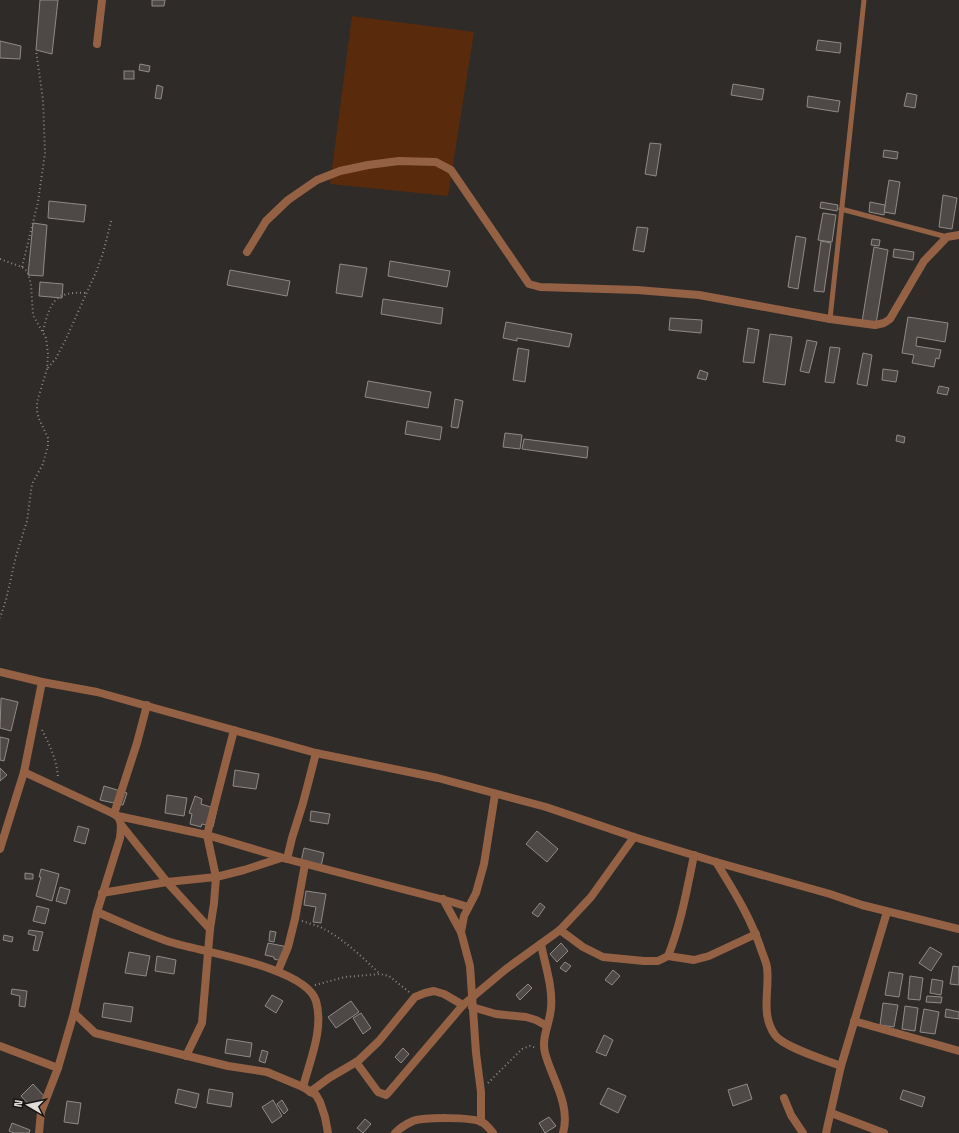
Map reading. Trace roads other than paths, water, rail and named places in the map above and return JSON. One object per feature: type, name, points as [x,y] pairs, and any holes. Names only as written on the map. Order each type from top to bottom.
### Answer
[{"type":"street","points":[[97,44],[102,0]]},
{"type":"street","points":[[247,252],[266,222],[288,200],[317,180],[340,171],[368,165],[399,162],[436,162],[452,170],[529,284],[540,287],[637,290],[699,295],[830,319],[875,325],[884,323],[890,319],[924,261],[947,237],[959,235]]},
{"type":"street","points":[[0,672],[42,682],[98,692],[316,753],[438,778],[546,807],[634,837],[887,912],[959,929]]},
{"type":"street","points":[[0,849],[24,772],[36,719],[42,682]]},
{"type":"street","points":[[146,706],[116,815],[122,826],[167,882],[210,929]]},
{"type":"street","points":[[186,1056],[202,1023],[210,929],[214,903],[216,877],[207,836],[234,730]]},
{"type":"street","points":[[285,859],[303,803],[316,753]]},
{"type":"street","points":[[24,772],[59,790],[116,815],[207,836],[285,859],[443,899],[468,907]]},
{"type":"street","points":[[461,932],[462,923],[468,907],[476,893],[484,864],[494,794]]},
{"type":"street","points":[[39,1133],[41,1112],[58,1068],[74,1013],[97,912],[120,838],[122,826]]},
{"type":"street","points":[[356,1062],[378,1092],[386,1094],[389,1092],[463,1005],[506,968],[560,930],[591,897],[634,837]]},
{"type":"street","points":[[668,956],[679,922],[694,855]]},
{"type":"street","points":[[102,893],[167,882],[216,877],[285,859]]},
{"type":"street","points":[[716,862],[732,888],[756,934],[767,967],[766,1009],[769,1024],[776,1036],[786,1044],[841,1066]]},
{"type":"street","points":[[278,971],[288,947],[295,919],[305,864]]},
{"type":"street","points":[[443,899],[454,916],[461,932],[470,966],[476,1053],[481,1092],[481,1122]]},
{"type":"street","points":[[97,912],[170,942],[261,965],[278,971],[293,977],[308,987],[316,999],[319,1015],[317,1033],[302,1087]]},
{"type":"street","points":[[826,1133],[841,1066],[887,912]]},
{"type":"street","points":[[560,930],[583,947],[603,957],[644,961],[658,961],[668,956],[694,960],[726,949],[756,934]]},
{"type":"street","points":[[541,944],[550,990],[551,1008],[544,1041],[545,1052],[561,1092],[564,1114],[563,1133]]},
{"type":"street","points":[[310,1092],[329,1078],[356,1062],[379,1041],[415,997],[434,991],[444,994],[463,1005]]},
{"type":"street","points":[[472,1007],[496,1014],[526,1017],[547,1026]]},
{"type":"street","points":[[74,1013],[95,1033],[228,1066],[267,1072],[302,1087],[316,1095],[320,1102],[328,1133]]},
{"type":"street","points":[[854,1021],[959,1051]]},
{"type":"street","points":[[0,1046],[58,1068]]},
{"type":"street","points":[[784,1098],[802,1133]]},
{"type":"street","points":[[831,1112],[884,1133]]},
{"type":"street","points":[[395,1133],[402,1126],[414,1120],[425,1118],[474,1119],[486,1125],[493,1133]]},
{"type":"lane","points":[[830,319],[864,0]]},
{"type":"lane","points":[[841,209],[947,237]]}]
